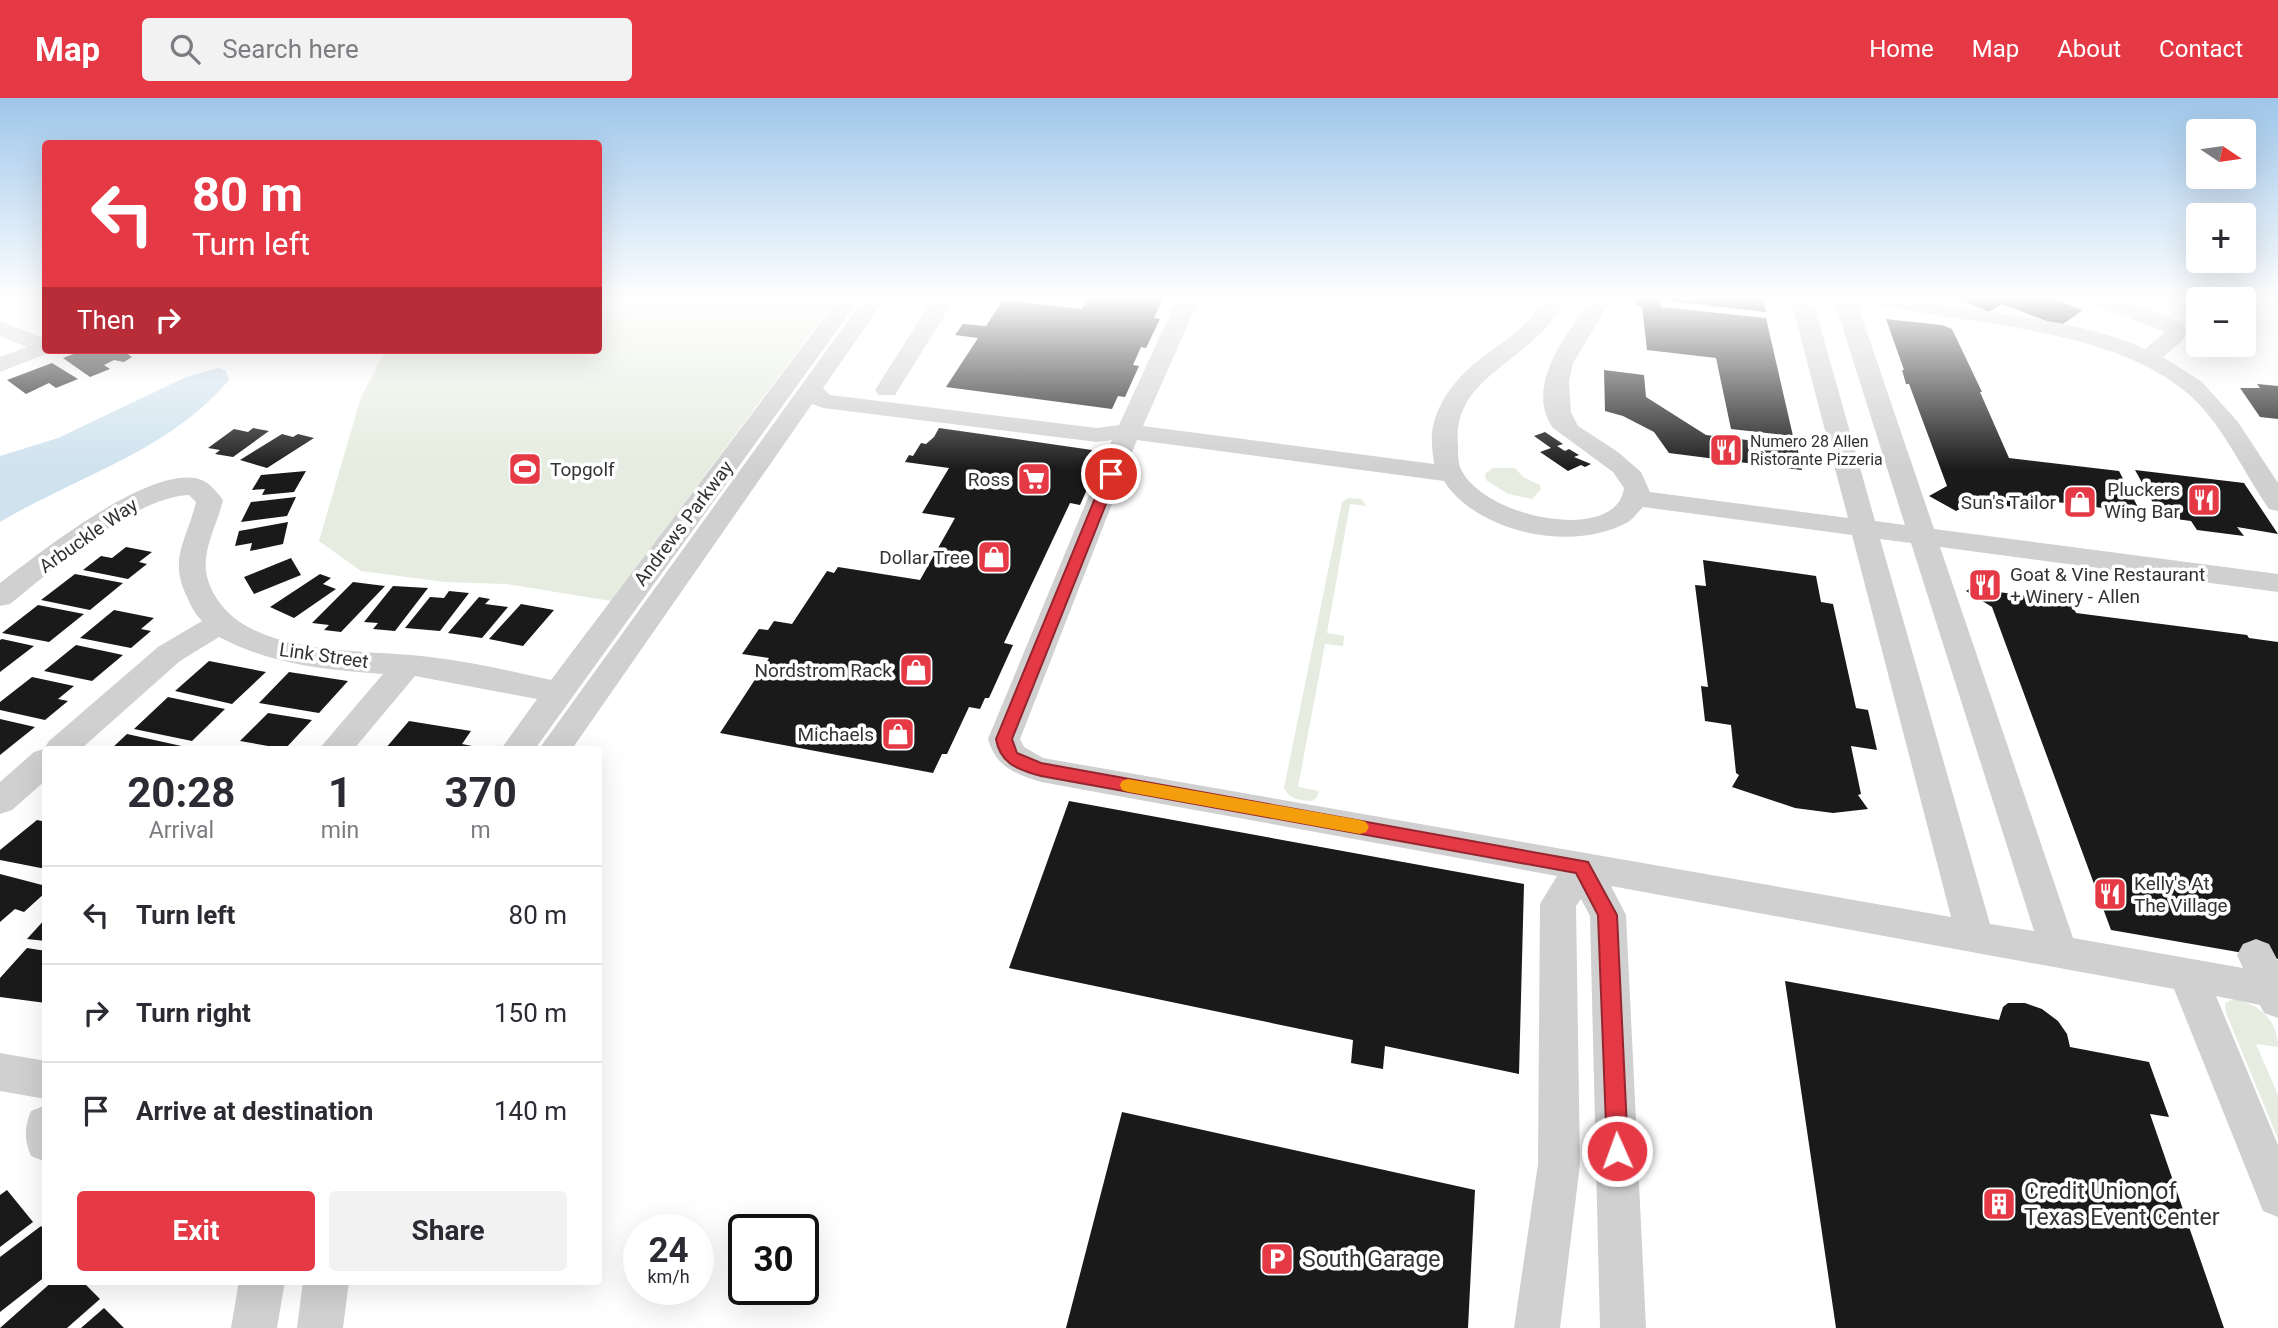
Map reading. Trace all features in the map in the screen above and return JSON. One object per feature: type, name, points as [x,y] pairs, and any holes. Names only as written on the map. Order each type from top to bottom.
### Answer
[{"type":"street","points":[[0,365],[27,354]]},
{"type":"street","name":"Andrews Parkway","points":[[557,746],[817,354]]},
{"type":"street","name":"Andrews Parkway","points":[[519,746],[558,692],[826,354]]},
{"type":"street","points":[[887,390],[909,354]]},
{"type":"street","points":[[1163,354],[1129,431],[1004,739],[1006,749],[1012,757],[1024,765],[2059,952],[2276,994]]},
{"type":"street","points":[[1497,354],[1469,378],[1450,409],[1442,454],[1449,474],[1458,489],[1477,504],[1501,516],[1532,525],[1565,527],[1597,524],[1615,517],[1628,509],[1636,498],[1637,488],[1629,472],[1572,433],[1562,423],[1559,415],[1559,368],[1567,354]]},
{"type":"street","points":[[1817,354],[1975,937]]},
{"type":"street","points":[[1863,354],[2059,952]]},
{"type":"street","points":[[2138,354],[2183,379],[2205,398],[2278,503]]},
{"type":"street","points":[[2147,358],[2151,354]]},
{"type":"street","points":[[798,387],[834,384],[887,390],[1105,419],[1129,431]]},
{"type":"street","points":[[798,387],[823,401],[1097,435],[1129,431],[1449,474]]},
{"type":"street","name":"Link Street","points":[[181,486],[204,490],[210,500],[192,549],[192,570],[201,599],[220,623],[254,642],[284,651],[455,671],[558,692]]},
{"type":"street","name":"Arbuckle Way","points":[[0,597],[128,504],[153,492],[181,486]]},
{"type":"street","points":[[1636,498],[2278,583]]},
{"type":"street","points":[[63,746],[169,654],[220,623]]},
{"type":"street","points":[[338,746],[408,665]]},
{"type":"street","points":[[0,801],[42,764]]},
{"type":"street","points":[[1537,1328],[1559,1164],[1558,904],[1582,867]]},
{"type":"street","points":[[1582,867],[1608,915],[1623,1328]]},
{"type":"street","points":[[2256,955],[2276,994]]},
{"type":"street","points":[[2188,976],[2278,1196]]},
{"type":"street","points":[[0,1072],[42,1079]]},
{"type":"street","points":[[254,1328],[261,1285]]},
{"type":"street","points":[[320,1328],[325,1285]]},
{"type":"shaded area","name":"Topgolf","points":[[384,354],[795,354],[611,601],[507,584],[445,582],[361,571],[319,541],[361,397]]},
{"type":"shaded area","points":[[1493,468],[1515,468],[1523,477],[1540,485],[1541,489],[1532,499],[1508,494],[1486,480],[1485,474]]},
{"type":"shaded area","points":[[1348,498],[1361,499],[1367,506],[1350,504],[1327,633],[1344,636],[1343,646],[1325,644],[1298,787],[1319,791],[1312,801],[1303,800],[1292,797],[1284,788],[1342,502]]},
{"type":"shaded area","points":[[2234,999],[2259,1009],[2275,1029],[2278,1047],[2256,1044],[2278,1095],[2278,1139],[2226,1013],[2225,1003]]},
{"type":"water","points":[[219,368],[226,371],[229,380],[205,405],[179,426],[151,444],[0,522],[0,456],[58,438],[186,377]]},
{"type":"building","points":[[72,354],[128,354],[132,357],[124,362],[114,360],[104,365],[110,369],[90,377],[63,358]]},
{"type":"building","points":[[967,354],[1138,354],[1133,365],[1139,366],[1125,397],[1118,396],[1112,409],[946,387]]},
{"type":"building","points":[[1685,354],[1774,354],[1793,436],[1731,429],[1716,358]]},
{"type":"building","points":[[1898,354],[1964,354],[2009,458],[2119,471],[2141,513],[2026,498],[2030,509],[1974,502],[1956,511],[1929,496],[1947,486],[1909,384],[1906,384]]},
{"type":"building","points":[[52,363],[78,379],[56,388],[49,383],[26,394],[7,380]]},
{"type":"building","points":[[1604,370],[1644,375],[1646,397],[1706,435],[1797,446],[1802,470],[1669,453],[1654,432],[1623,416],[1605,411]]},
{"type":"building","points":[[2257,384],[2278,386],[2278,419],[2260,417],[2240,388],[2260,388]]},
{"type":"building","points":[[253,428],[269,431],[233,457],[215,454],[220,450],[208,448],[234,429],[248,432]]},
{"type":"building","points":[[939,428],[1092,450],[1086,463],[1098,465],[1080,505],[1070,503],[1004,643],[1013,645],[989,698],[985,698],[980,709],[969,707],[947,754],[942,754],[933,773],[720,733],[769,658],[742,654],[759,629],[768,630],[774,621],[792,624],[827,571],[834,573],[838,567],[920,580],[955,518],[922,513],[949,468],[905,462],[909,455],[913,456],[921,443],[926,444],[934,437]]},
{"type":"building","points":[[1545,432],[1563,444],[1557,446],[1565,451],[1569,449],[1579,455],[1574,457],[1591,464],[1568,471],[1540,452],[1551,448],[1534,436]]},
{"type":"building","points":[[282,434],[314,438],[267,468],[240,460]]},
{"type":"building","name":"Pluckers Wing Bar","points":[[2135,470],[2244,483],[2278,534],[2237,527],[2244,536],[2197,530],[2191,521],[2161,517]]},
{"type":"building","points":[[306,471],[294,492],[262,495],[265,489],[252,490],[261,475]]},
{"type":"building","points":[[296,497],[287,516],[241,522],[251,502]]},
{"type":"building","points":[[288,522],[283,544],[250,551],[252,543],[235,546],[239,531]]},
{"type":"building","points":[[126,547],[152,552],[139,562],[147,564],[128,579],[83,570],[101,556],[112,558]]},
{"type":"building","points":[[291,558],[301,575],[254,594],[244,577]]},
{"type":"building","points":[[1703,560],[1816,576],[1821,602],[1833,604],[1856,708],[1868,710],[1877,750],[1851,746],[1861,794],[1858,795],[1868,809],[1833,813],[1795,808],[1732,787],[1739,775],[1736,773],[1731,725],[1705,721],[1701,686],[1708,687],[1695,585],[1706,586]]},
{"type":"building","points":[[75,574],[123,583],[90,610],[41,600]]},
{"type":"building","points":[[320,574],[331,578],[323,584],[336,589],[294,618],[270,607]]},
{"type":"building","points":[[353,582],[385,586],[341,632],[324,630],[329,625],[312,623]]},
{"type":"building","points":[[1981,582],[1998,592],[2071,601],[2076,613],[2247,635],[2249,638],[2278,642],[2278,959],[2111,930],[1992,607],[1966,591]]},
{"type":"building","points":[[393,586],[428,588],[395,631],[373,629],[378,623],[364,622]]},
{"type":"building","points":[[449,591],[469,593],[440,631],[405,628],[430,597],[444,598]]},
{"type":"building","points":[[479,597],[490,599],[485,604],[508,607],[482,638],[448,633]]},
{"type":"building","points":[[521,604],[554,610],[523,646],[489,639]]},
{"type":"building","points":[[38,605],[84,614],[49,642],[2,633]]},
{"type":"building","points":[[114,610],[154,618],[141,629],[151,631],[131,648],[80,638]]},
{"type":"building","points":[[0,640],[34,646],[0,672]]},
{"type":"building","points":[[76,645],[123,655],[92,681],[44,671]]},
{"type":"building","points":[[209,661],[266,672],[232,704],[175,691]]},
{"type":"building","points":[[289,672],[348,681],[319,713],[259,703]]},
{"type":"building","points":[[32,677],[74,686],[58,699],[68,701],[45,720],[0,710],[0,702]]},
{"type":"building","points":[[168,697],[225,709],[192,741],[134,729]]},
{"type":"building","points":[[268,713],[312,720],[288,746],[240,741]]},
{"type":"building","points":[[0,719],[35,727],[0,755]]},
{"type":"building","points":[[409,721],[471,731],[462,744],[472,746],[388,746]]},
{"type":"building","points":[[127,734],[181,746],[114,746]]},
{"type":"building","points":[[1069,801],[1524,884],[1519,1074],[1385,1046],[1383,1069],[1351,1063],[1353,1040],[1009,968]]},
{"type":"building","points":[[37,820],[42,821],[42,868],[0,860],[0,850]]},
{"type":"building","points":[[0,874],[42,885],[42,896],[24,912],[15,909],[0,922]]},
{"type":"building","points":[[42,922],[42,941],[27,939]]},
{"type":"building","points":[[27,948],[42,950],[42,1002],[0,997],[0,978]]},
{"type":"building","name":"Credit Union of Texas Event Center","points":[[1785,981],[1999,1020],[2003,1007],[2008,1003],[2025,1003],[2042,1009],[2058,1021],[2067,1034],[2070,1047],[2149,1062],[2169,1117],[2150,1114],[2224,1328],[1836,1328]]},
{"type":"building","name":"South Garage","points":[[1122,1112],[1475,1190],[1468,1328],[1066,1328]]},
{"type":"building","points":[[7,1190],[33,1222],[0,1247],[0,1195]]},
{"type":"building","points":[[42,1227],[42,1279],[0,1312],[0,1257]]},
{"type":"building","points":[[48,1285],[86,1285],[100,1299],[67,1328],[0,1328]]},
{"type":"building","points":[[104,1308],[124,1328],[81,1328]]},
{"type":"slow traffic","points":[[1128,785],[1360,827]]},
{"type":"place","name":"Numero 28 Allen Ristorante Pizzeria","points":[[1726,450]]},
{"type":"place","name":"Topgolf","points":[[525,469]]},
{"type":"place","name":"Ross","points":[[1034,479]]},
{"type":"place","name":"Pluckers Wing Bar","points":[[2204,500]]},
{"type":"place","name":"Sun's Tailor","points":[[2080,502]]},
{"type":"place","name":"Dollar Tree","points":[[994,557]]},
{"type":"place","name":"Goat & Vine Restaurant + Winery - Allen","points":[[1985,585]]},
{"type":"place","name":"Nordstrom Rack","points":[[916,670]]},
{"type":"place","name":"Michaels","points":[[898,734]]},
{"type":"place","name":"Kelly's At The Village","points":[[2110,894]]},
{"type":"place","name":"Credit Union of Texas Event Center","points":[[1999,1204]]},
{"type":"place","name":"South Garage","points":[[1277,1259]]},
{"type":"route","points":[[1111,474],[1004,739],[1006,749],[1024,765],[1041,769],[1582,867],[1608,915],[1617,1151]]}]
